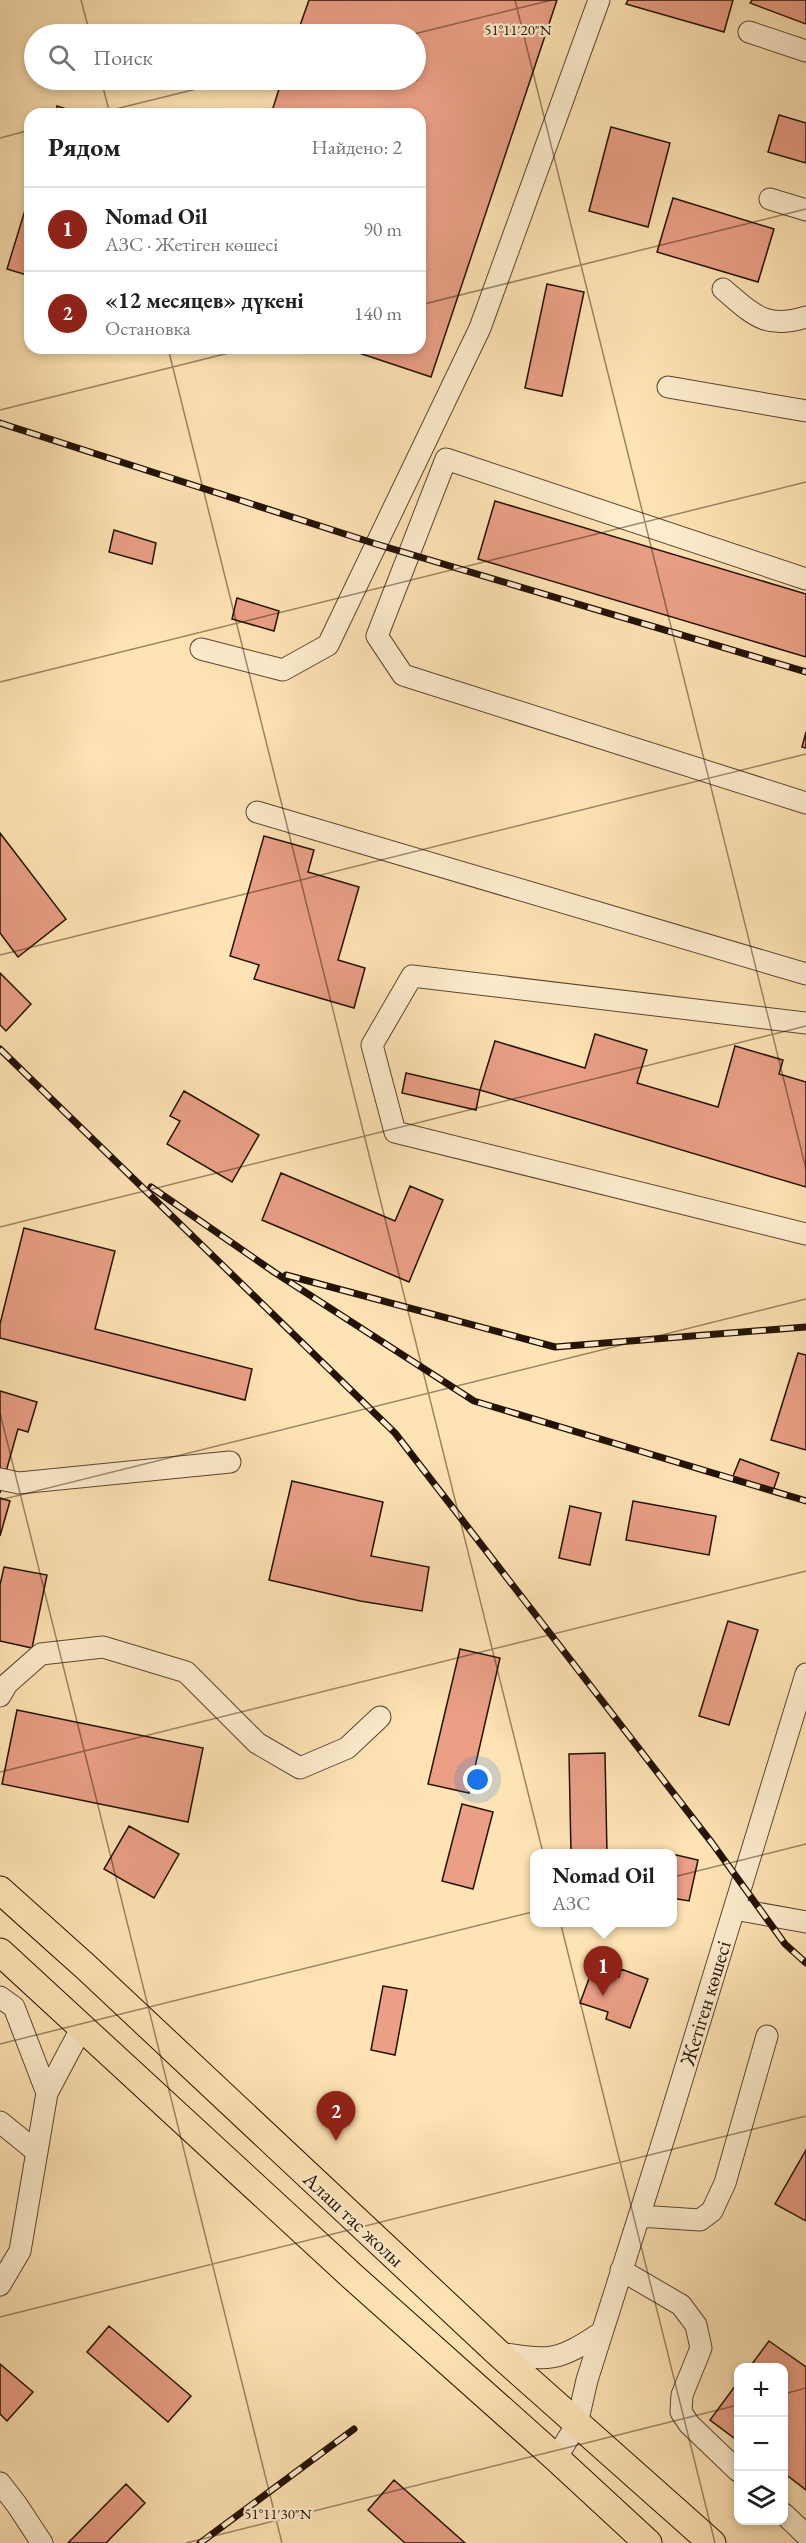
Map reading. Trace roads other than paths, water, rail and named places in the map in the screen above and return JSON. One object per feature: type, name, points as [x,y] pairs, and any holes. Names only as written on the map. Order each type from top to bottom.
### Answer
[{"type":"main road","name":"Алаш тас жолы","points":[[0,1890],[94,1975],[493,2349],[712,2543]]},
{"type":"main road","name":"Алаш тас жолы","points":[[0,1952],[648,2543]]},
{"type":"street","points":[[201,649],[284,670],[328,645],[480,328],[599,0]]},
{"type":"street","points":[[749,32],[806,51]]},
{"type":"street","points":[[770,199],[806,210]]},
{"type":"street","points":[[723,289],[757,318],[786,324],[806,317]]},
{"type":"street","points":[[668,387],[806,411]]},
{"type":"street","points":[[806,579],[446,459],[377,636],[404,675],[806,803]]},
{"type":"street","points":[[257,812],[806,974]]},
{"type":"street","points":[[806,1023],[412,976],[372,1045],[395,1132],[806,1234]]},
{"type":"street","points":[[0,1479],[19,1483],[230,1462]]},
{"type":"street","points":[[0,1696],[7,1684],[41,1654],[104,1647],[186,1671],[257,1743],[300,1768],[347,1748],[380,1717]]},
{"type":"street","name":"Жетіген көшесі","points":[[556,2458],[577,2424],[587,2380],[806,1674]]},
{"type":"street","points":[[734,1909],[806,1922]]},
{"type":"street","points":[[0,1997],[14,2007],[47,2092]]},
{"type":"street","points":[[0,2285],[20,2252],[47,2092],[82,2027]]},
{"type":"street","points":[[639,2216],[700,2220],[712,2211],[725,2183],[767,2036]]},
{"type":"street","points":[[0,2122],[37,2152]]},
{"type":"street","points":[[621,2270],[681,2305],[696,2325],[701,2348],[682,2395],[681,2412],[689,2424],[734,2467]]},
{"type":"street","points":[[493,2349],[552,2358],[571,2353],[602,2332]]},
{"type":"street","points":[[0,2483],[42,2543]]},
{"type":"street","points":[[788,2519],[806,2535]]},
{"type":"railway","points":[[0,423],[376,544],[806,672]]},
{"type":"railway","points":[[0,1049],[395,1433],[712,1843],[785,1944],[806,1963]]},
{"type":"railway","points":[[151,1187],[274,1272],[474,1401],[806,1501]]},
{"type":"railway","points":[[286,1275],[555,1347],[806,1327]]},
{"type":"railway","points":[[200,2543],[354,2429]]},
{"type":"place","name":"Nomad Oil","points":[[603,1996]]},
{"type":"place","name":"«12 месяцев» дүкені","points":[[336,2141]]}]
